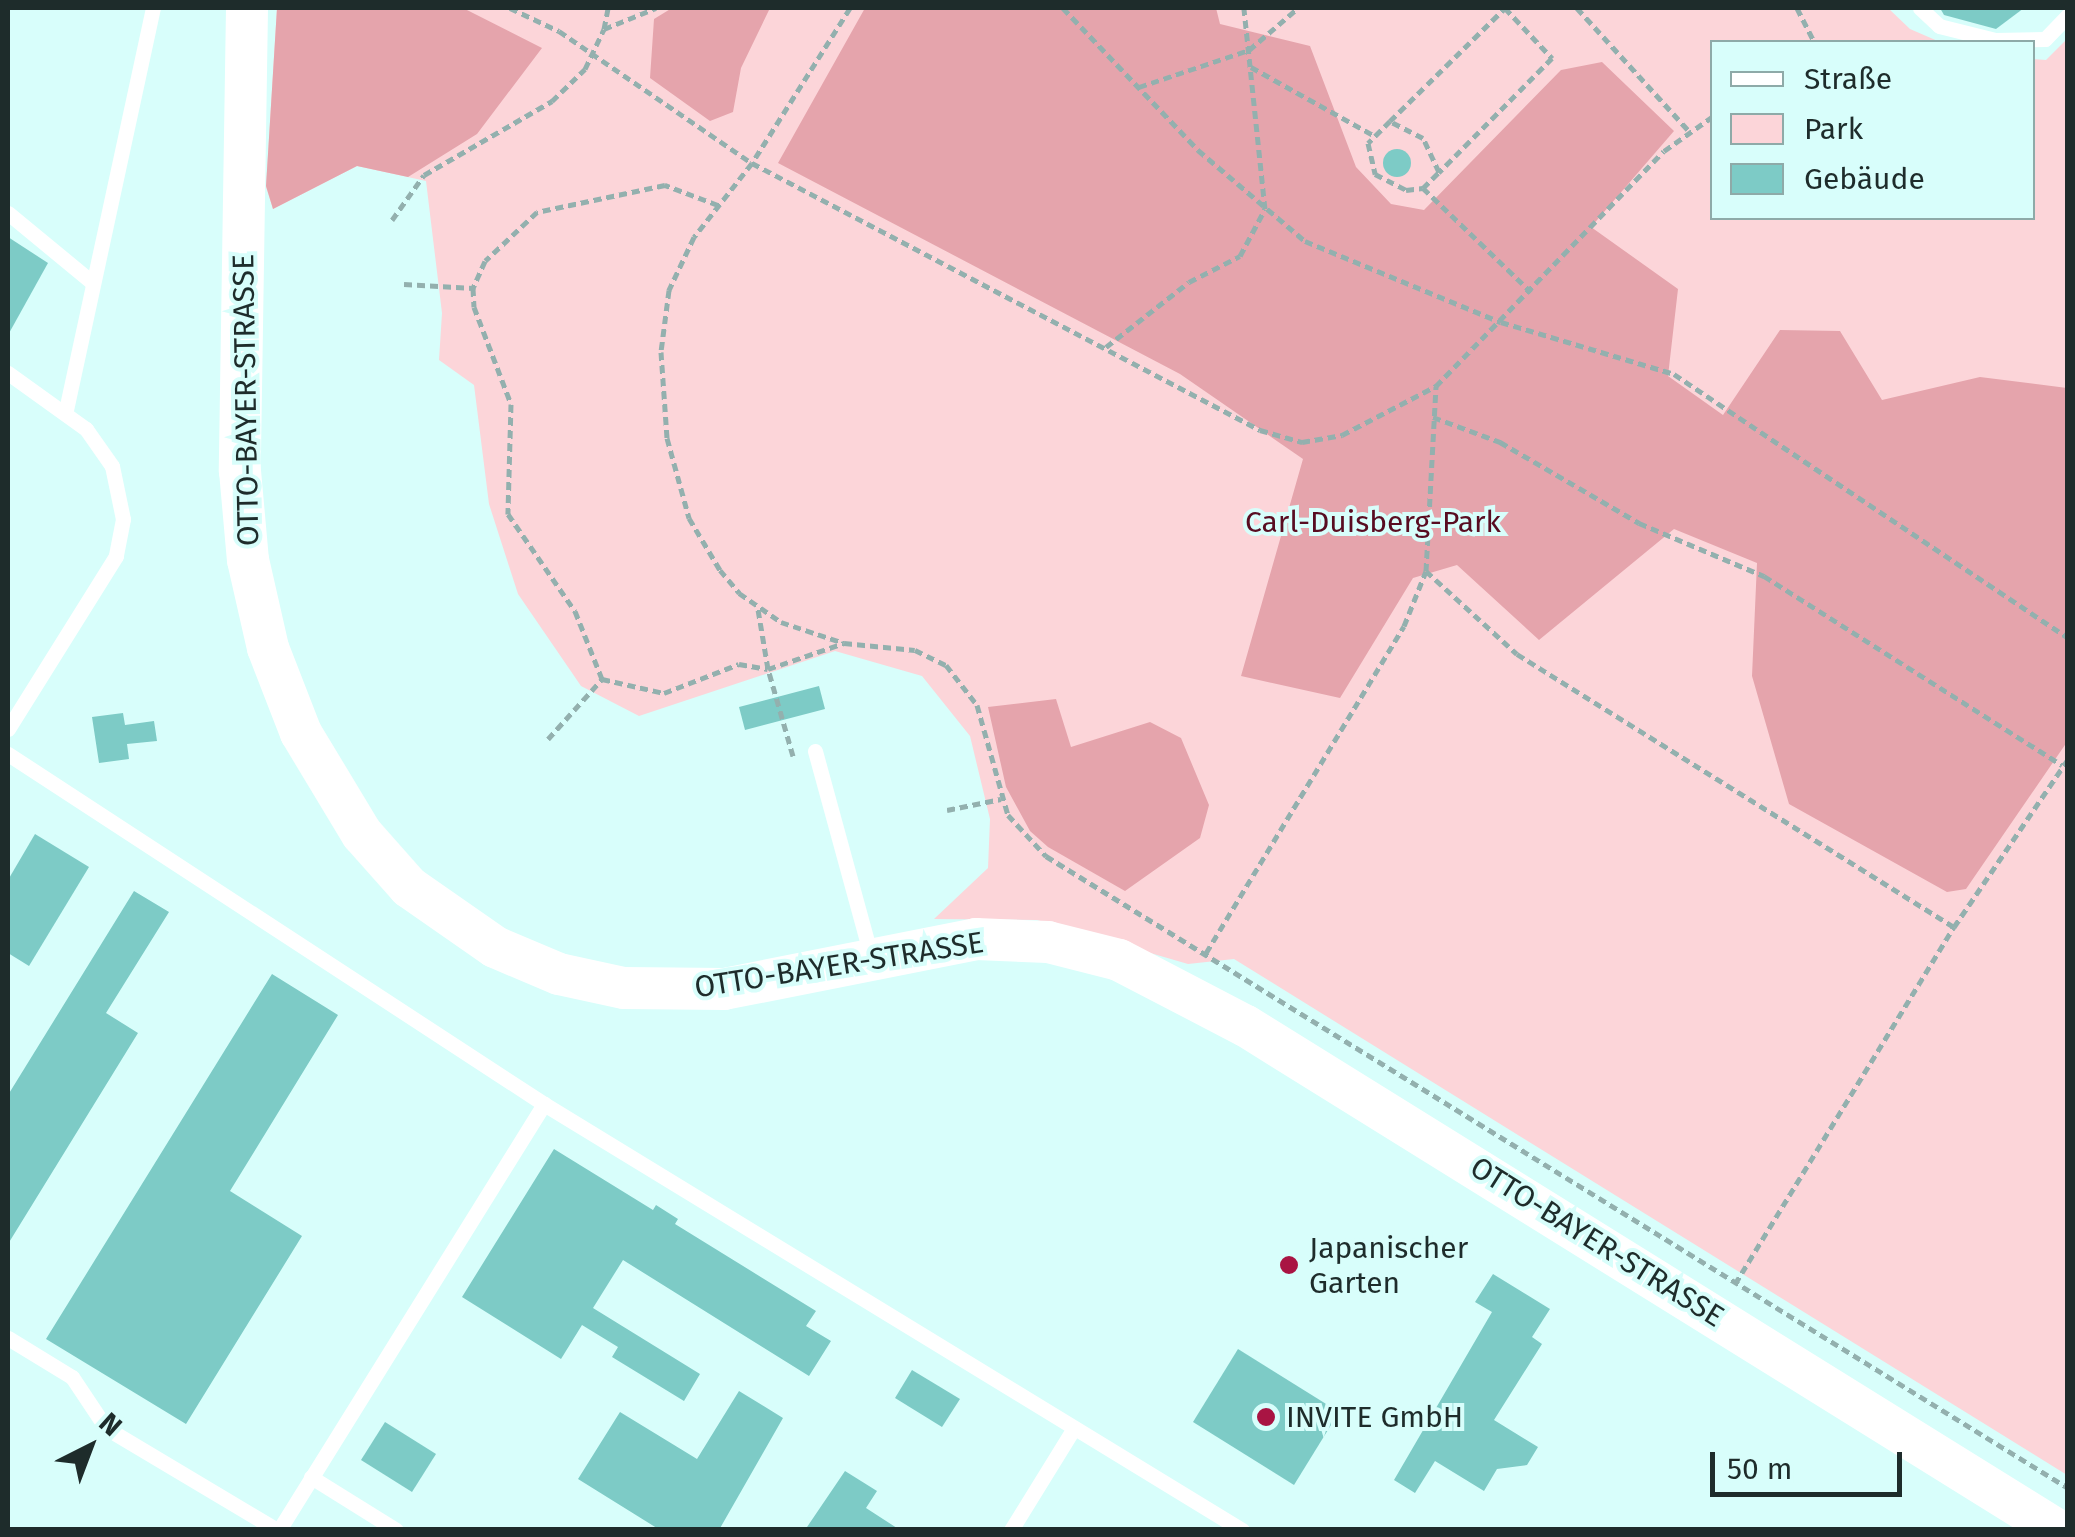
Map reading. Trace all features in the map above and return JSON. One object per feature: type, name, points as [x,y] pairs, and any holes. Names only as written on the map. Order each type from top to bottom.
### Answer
[{"type":"street","name":"OTTO-BAYER-STRASSE","points":[[247,8],[242,516],[268,648],[301,732],[341,803],[384,862],[436,910],[494,947],[559,974],[624,988],[691,992],[940,942],[1012,939],[1084,949],[1153,974],[2057,1530]]},
{"type":"lane","points":[[66,410],[153,8]]},
{"type":"lane","points":[[1920,8],[1940,26],[1995,40],[2045,39],[2068,15]]},
{"type":"lane","points":[[8,214],[93,283]]},
{"type":"lane","points":[[8,373],[66,410],[112,466],[123,519],[116,556],[8,729]]},
{"type":"lane","points":[[815,752],[871,956]]},
{"type":"lane","points":[[8,754],[544,1104],[1242,1530]]},
{"type":"lane","points":[[8,1338],[72,1377],[106,1428],[278,1530],[544,1104]]},
{"type":"lane","points":[[1011,1530],[1074,1428]]},
{"type":"lane","points":[[312,1477],[396,1530]]},
{"type":"path","points":[[510,8],[594,53],[752,164],[1260,430],[1302,442],[1342,436],[1436,386],[1689,132],[1710,118]]},
{"type":"path","points":[[392,220],[424,175],[552,101],[594,53],[608,8]]},
{"type":"path","points":[[604,28],[656,8]]},
{"type":"path","points":[[850,8],[752,164],[694,237],[669,290],[662,331],[662,402],[677,486],[689,518],[720,570],[758,609],[844,643],[915,650],[959,677],[978,705],[1001,799],[1018,831],[1046,856],[2068,1488]]},
{"type":"path","points":[[1063,8],[1265,209],[1305,242],[1501,322],[1674,374],[2068,638]]},
{"type":"path","points":[[1106,347],[1189,282],[1240,256],[1265,209],[1244,8]]},
{"type":"path","points":[[1139,87],[1249,50],[1298,8]]},
{"type":"path","points":[[1423,188],[1552,58],[1505,8],[1375,136],[1367,160],[1389,186],[1423,188],[1531,292]]},
{"type":"path","points":[[1578,8],[1689,132]]},
{"type":"path","points":[[1797,8],[1813,40]]},
{"type":"path","points":[[1251,67],[1375,136]]},
{"type":"path","points":[[1390,121],[1424,138],[1439,172]]},
{"type":"path","points":[[602,679],[575,611],[508,514],[511,404],[474,307],[473,288],[505,237],[556,206],[665,185],[719,206]]},
{"type":"path","points":[[404,284],[473,288]]},
{"type":"path","points":[[1206,953],[1404,626],[1426,571],[1436,386]]},
{"type":"path","points":[[1433,417],[1500,442],[1638,523],[1764,576],[2062,765]]},
{"type":"path","points":[[1426,571],[1517,654],[1954,927]]},
{"type":"path","points":[[758,609],[768,669],[793,756]]},
{"type":"path","points":[[602,679],[664,693],[740,664],[768,669],[844,643]]},
{"type":"path","points":[[548,738],[602,679]]},
{"type":"path","points":[[1735,1285],[1954,927],[2068,758]]},
{"type":"path","points":[[947,810],[1001,799]]},
{"type":"green space","name":"Carl-Duisberg-Park","points":[[277,8],[1888,8],[1910,29],[1935,40],[1710,40],[1710,220],[2035,220],[2035,59],[2046,60],[2067,39],[2067,1475],[1234,959],[1188,964],[1037,920],[934,919],[988,868],[990,819],[970,736],[922,676],[835,651],[639,716],[581,686],[518,594],[489,504],[474,385],[439,360],[442,313],[426,181],[357,166],[273,209],[266,187]]},
{"type":"green space","points":[[277,8],[463,8],[542,48],[477,134],[408,177],[357,166],[273,209],[266,186]]},
{"type":"green space","points":[[672,8],[770,8],[741,68],[733,112],[710,121],[650,78],[654,19]]},
{"type":"green space","points":[[865,8],[1216,8],[1220,24],[1310,46],[1356,167],[1391,204],[1424,210],[1561,70],[1602,62],[1674,131],[1591,227],[1678,289],[1668,376],[1723,415],[1780,330],[1840,331],[1882,400],[1980,377],[2067,388],[2067,742],[1966,889],[1947,892],[1789,804],[1752,676],[1757,563],[1674,529],[1539,640],[1457,565],[1413,578],[1340,698],[1241,676],[1303,459],[1180,374],[778,163]]},
{"type":"green space","points":[[1056,699],[1071,747],[1150,722],[1181,738],[1209,805],[1200,838],[1125,891],[1048,847],[1030,831],[1006,787],[988,707]]},
{"type":"building","points":[[1940,8],[2024,8],[1996,29],[1944,15]]},
{"type":"building","points":[[1397,149],[1407,153],[1411,163],[1407,173],[1397,177],[1387,173],[1383,163],[1387,153]]},
{"type":"building","points":[[8,237],[48,263],[8,335]]},
{"type":"building","points":[[819,686],[825,709],[745,730],[739,707]]},
{"type":"building","points":[[123,713],[125,725],[154,721],[157,741],[127,744],[129,759],[99,763],[92,717]]},
{"type":"building","points":[[35,834],[89,867],[29,966],[8,953],[8,880]]},
{"type":"building","points":[[134,891],[169,912],[106,1013],[138,1033],[8,1244],[8,1095]]},
{"type":"building","points":[[272,974],[338,1015],[230,1191],[302,1236],[186,1424],[46,1339]]},
{"type":"building","points":[[554,1149],[653,1210],[656,1205],[678,1219],[675,1224],[816,1311],[806,1326],[831,1341],[809,1376],[623,1260],[593,1308],[700,1374],[684,1401],[612,1357],[618,1347],[582,1325],[561,1359],[462,1297]]},
{"type":"building","points":[[1493,1274],[1550,1309],[1532,1337],[1542,1344],[1494,1420],[1538,1447],[1527,1465],[1497,1469],[1484,1491],[1435,1461],[1415,1493],[1394,1480],[1492,1312],[1475,1302]]},
{"type":"building","name":"INVITE GmbH","points":[[1238,1349],[1339,1412],[1294,1485],[1193,1422]]},
{"type":"building","points":[[912,1370],[960,1399],[942,1427],[895,1398]]},
{"type":"building","points":[[739,1391],[783,1418],[719,1530],[660,1530],[578,1479],[620,1412],[697,1459]]},
{"type":"building","points":[[385,1422],[436,1454],[412,1492],[361,1460]]},
{"type":"building","points":[[845,1471],[877,1491],[866,1508],[900,1530],[805,1530]]},
{"type":"place","name":"Japanischer Garten","points":[[1289,1265]]},
{"type":"place","name":"INVITE GmbH","points":[[1266,1417]]}]
